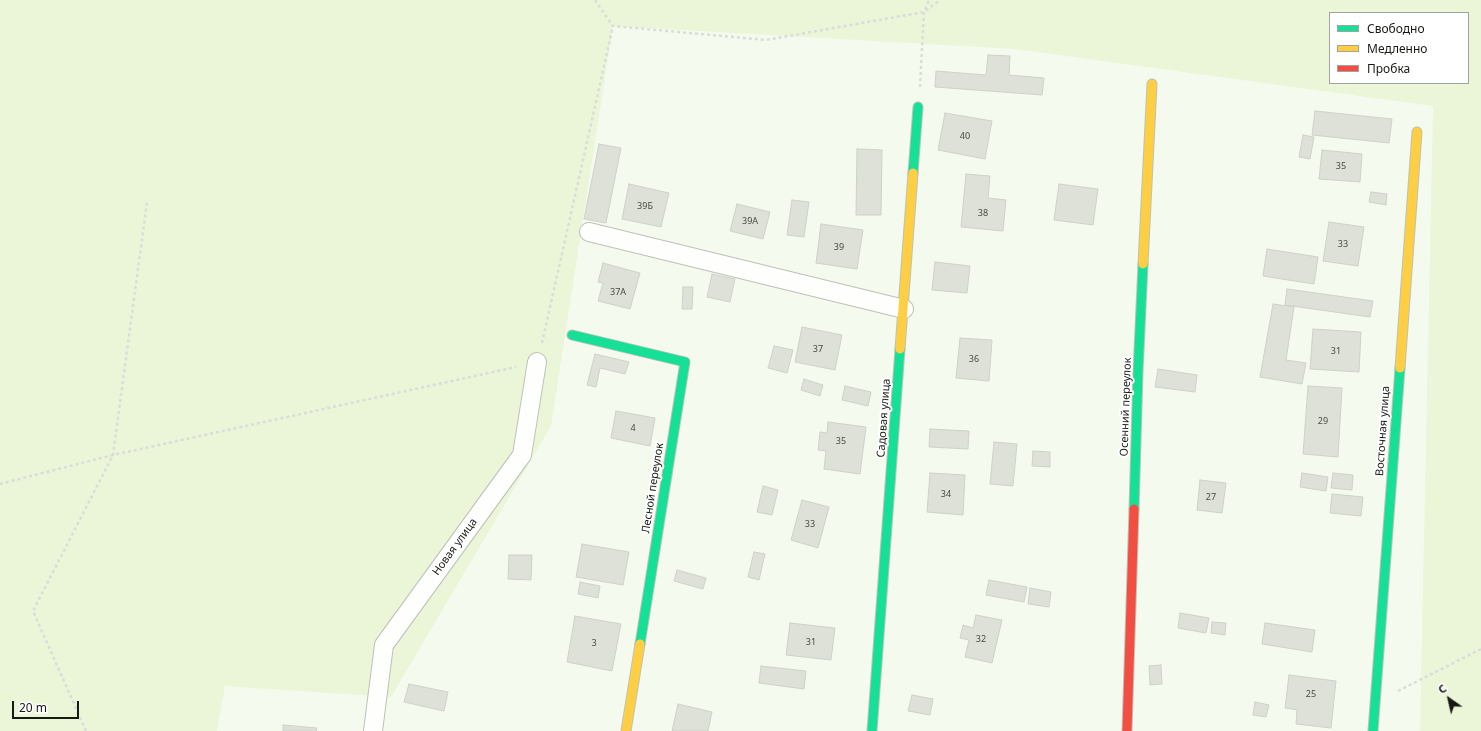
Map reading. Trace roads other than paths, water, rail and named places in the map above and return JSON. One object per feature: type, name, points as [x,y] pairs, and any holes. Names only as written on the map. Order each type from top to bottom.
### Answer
[{"type":"street","name":"Осенний переулок","points":[[1127,731],[1138,372],[1152,84]]},
{"type":"street","name":"Садовая улица","points":[[872,731],[918,107]]},
{"type":"street","name":"Восточная улица","points":[[1373,731],[1417,132]]},
{"type":"street","points":[[589,232],[904,308]]},
{"type":"street","name":"Лесной переулок","points":[[572,336],[685,362],[626,731]]},
{"type":"street","name":"Новая улица","points":[[373,731],[384,645],[522,455],[537,362]]}]
